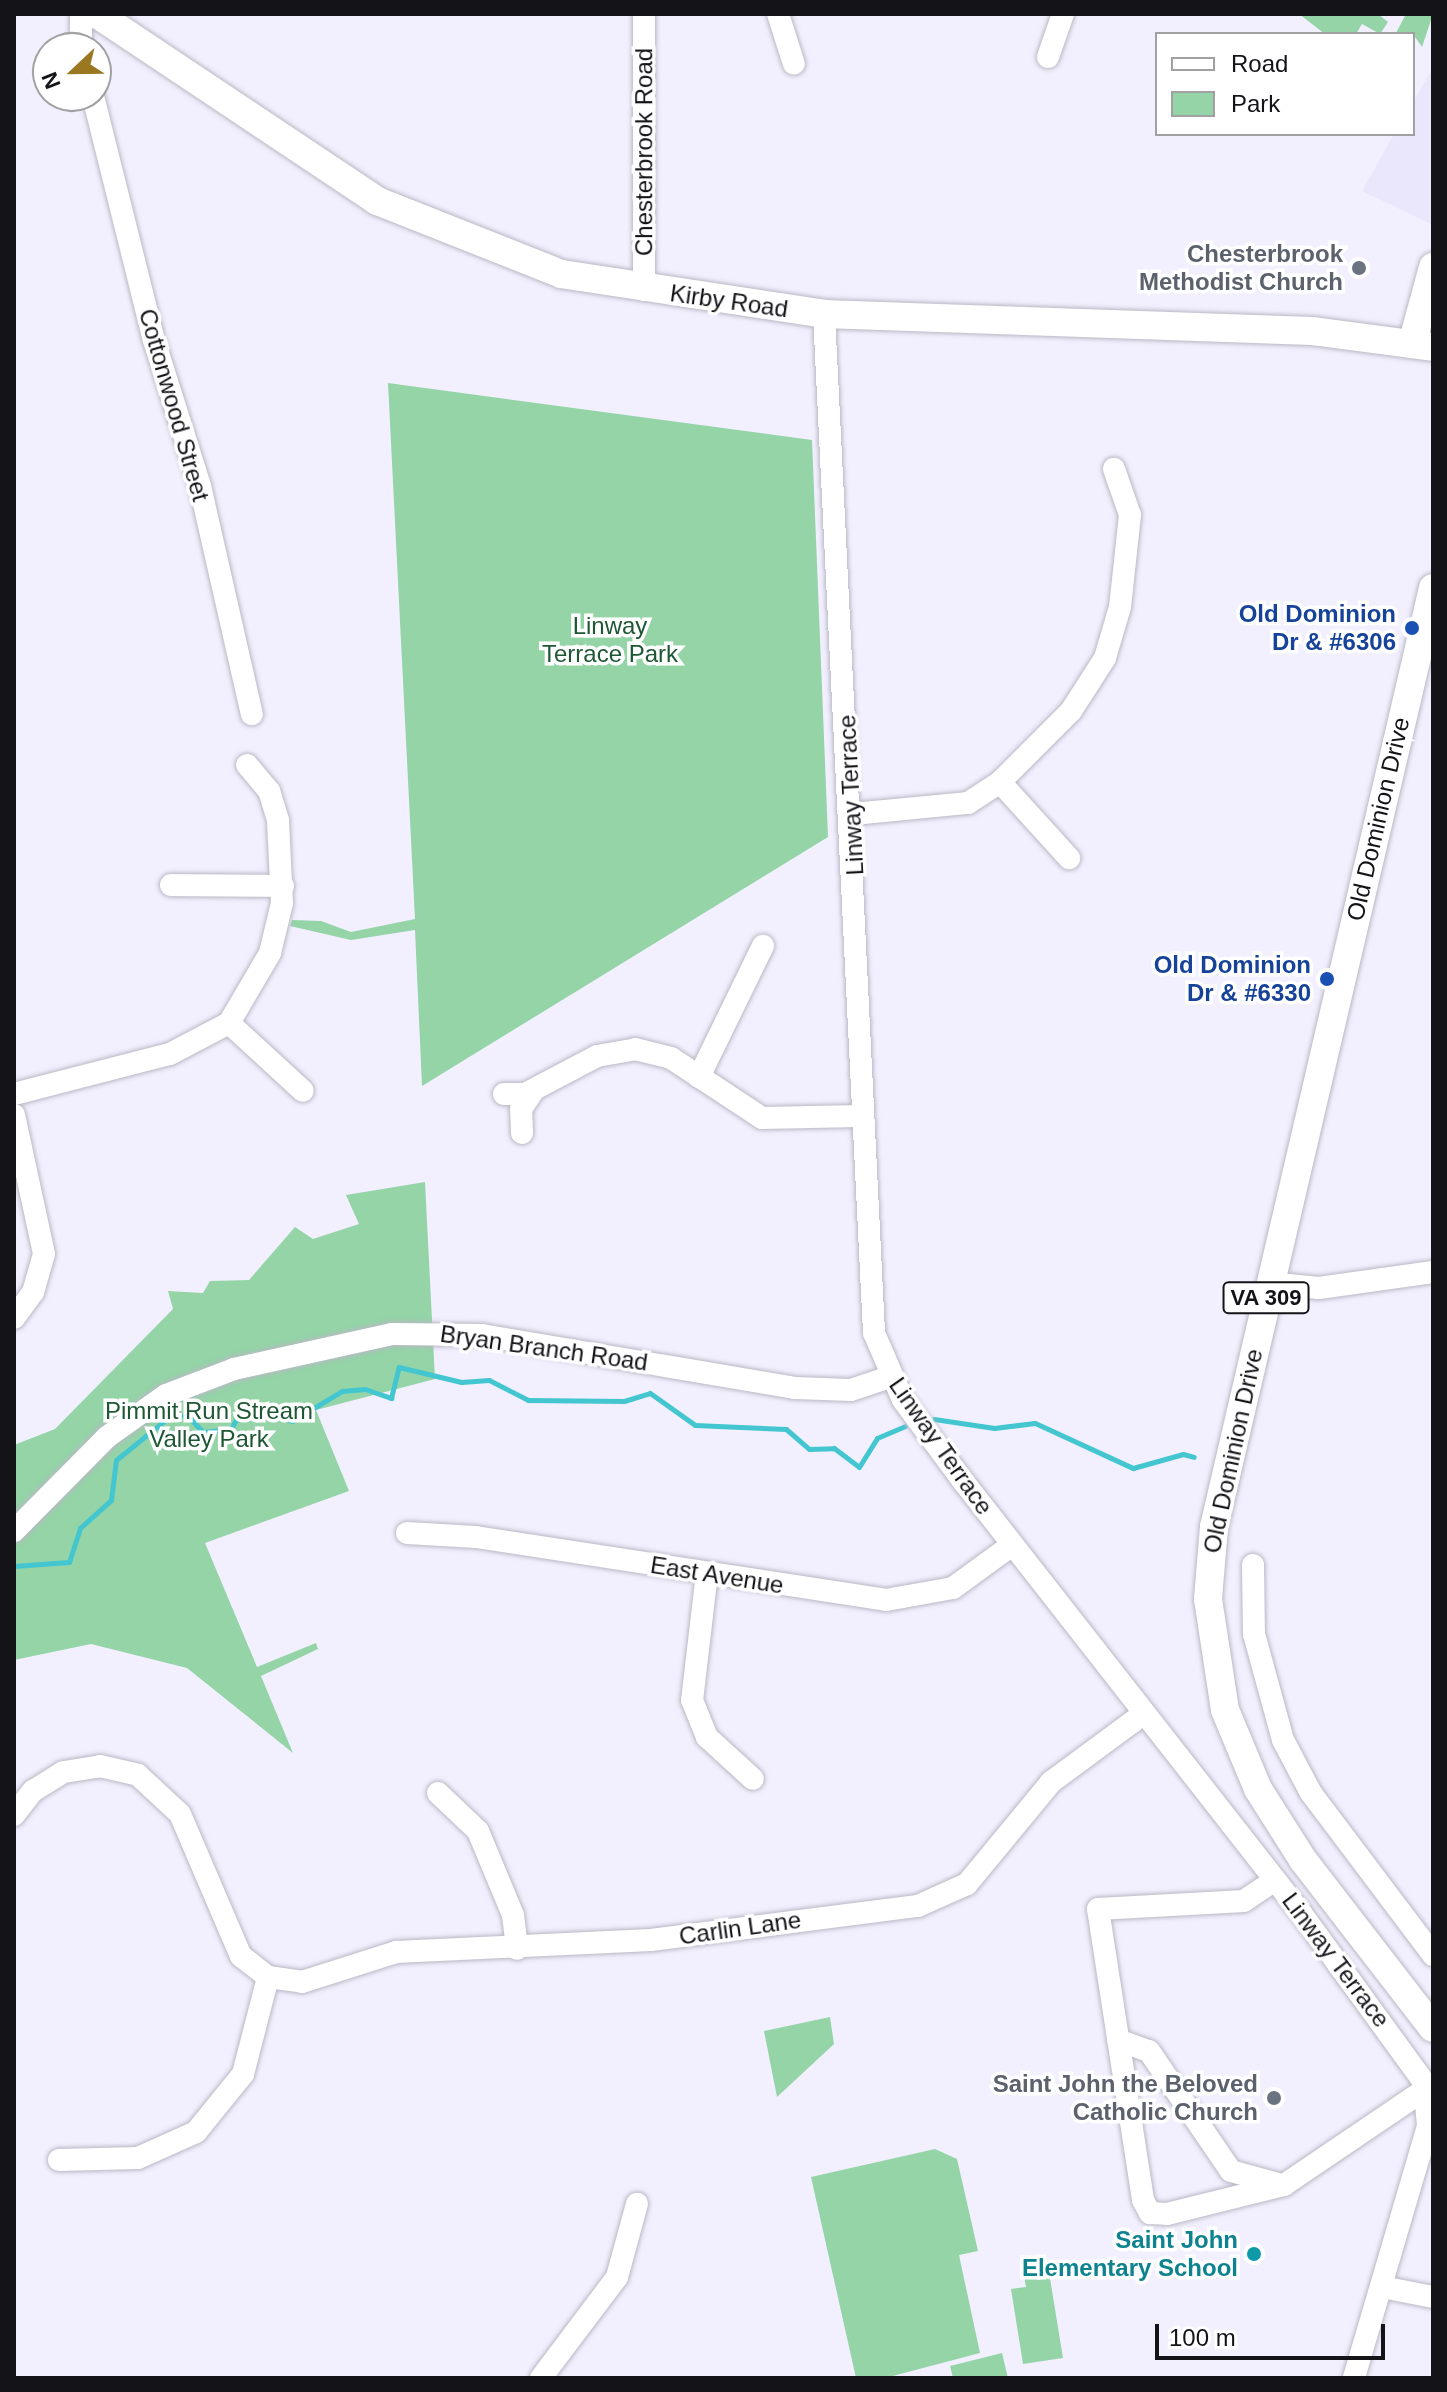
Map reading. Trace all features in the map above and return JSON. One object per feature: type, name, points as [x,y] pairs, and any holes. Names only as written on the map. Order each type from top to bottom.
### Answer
[{"type":"main road","name":"Kirby Road","points":[[97,14],[377,201],[547,269],[644,290],[824,314],[1312,331],[1423,346]]},
{"type":"main road","points":[[1423,346],[1433,267]]},
{"type":"main road","name":"Old Dominion Drive","points":[[1433,588],[1214,1527],[1208,1599],[1215,1668],[1240,1751],[1278,1825],[1433,2028]]},
{"type":"street","name":"Chesterbrook Road","points":[[644,14],[644,290]]},
{"type":"street","points":[[778,14],[794,64]]},
{"type":"street","points":[[1048,57],[1063,14]]},
{"type":"street","name":"Cottonwood Street","points":[[97,112],[150,326],[200,486],[252,714]]},
{"type":"street","name":"Linway Terrace","points":[[824,314],[853,814],[860,1116],[870,1310],[890,1377],[1012,1545],[1142,1715],[1275,1880],[1429,2089],[1428,2126],[1354,2378]]},
{"type":"street","points":[[853,814],[950,808],[1000,782],[1077,702],[1115,632],[1130,515],[1114,469]]},
{"type":"street","points":[[14,1094],[170,1054],[229,1023],[270,953],[283,886],[278,820],[269,791],[247,765]]},
{"type":"street","points":[[1000,782],[1069,858]]},
{"type":"street","points":[[171,885],[283,886]]},
{"type":"street","points":[[699,1077],[763,946]]},
{"type":"street","points":[[229,1023],[303,1091]]},
{"type":"street","points":[[504,1094],[534,1090],[615,1051],[653,1052],[699,1077],[762,1118],[860,1116]]},
{"type":"street","points":[[522,1133],[521,1109],[534,1090]]},
{"type":"street","points":[[14,1115],[44,1245],[33,1292],[14,1318]]},
{"type":"street","points":[[1269,1283],[1319,1288],[1433,1272]]},
{"type":"street","name":"Bryan Branch Road","points":[[14,1531],[107,1437],[166,1395],[234,1369],[392,1334],[482,1335],[795,1388],[851,1390],[890,1377]]},
{"type":"street","name":"East Avenue","points":[[407,1533],[476,1537],[908,1600],[953,1588],[1012,1545]]},
{"type":"street","points":[[1253,1565],[1254,1634],[1283,1740],[1311,1793],[1433,1955]]},
{"type":"street","points":[[707,1573],[692,1700],[707,1737],[753,1779]]},
{"type":"street","name":"Carlin Lane","points":[[268,1977],[319,1979],[396,1952],[517,1949],[651,1940],[936,1901],[987,1865],[1051,1782],[1142,1715]]},
{"type":"street","points":[[14,1815],[47,1780],[82,1767],[118,1769],[155,1786],[180,1814],[241,1956],[268,1977],[243,2074],[196,2132],[138,2158],[59,2160]]},
{"type":"street","points":[[438,1793],[478,1831],[513,1915],[517,1949]]},
{"type":"street","points":[[1275,1880],[1244,1901],[1098,1909],[1143,2200],[1150,2213],[1167,2214],[1284,2185],[1429,2089]]},
{"type":"street","points":[[1118,2040],[1149,2051],[1231,2171],[1284,2185]]},
{"type":"street","points":[[541,2378],[617,2277],[637,2204]]},
{"type":"street","points":[[1382,2287],[1433,2297]]},
{"type":"shaded area","points":[[1433,68],[1433,225],[1362,191],[1393,136],[1415,136],[1415,99]]},
{"type":"green space","points":[[1299,14],[1378,14],[1388,22],[1381,32],[1362,24],[1357,32],[1322,32]]},
{"type":"green space","points":[[1406,14],[1433,14],[1422,47],[1415,32],[1397,32]]},
{"type":"green space","name":"Linway Terrace Park","points":[[388,383],[812,440],[828,837],[422,1086],[415,930],[351,940],[290,926],[292,920],[321,921],[351,932],[415,919]]},
{"type":"green space","name":"Pimmit Run Stream Valley Park","points":[[425,1182],[435,1379],[316,1410],[349,1491],[205,1543],[257,1667],[316,1643],[318,1649],[261,1676],[293,1753],[187,1668],[91,1644],[14,1660],[14,1445],[55,1429],[173,1309],[168,1291],[203,1293],[210,1281],[249,1280],[295,1227],[313,1239],[359,1224],[346,1195]]},
{"type":"green space","points":[[830,2017],[834,2044],[777,2097],[764,2031]]},
{"type":"green space","points":[[935,2149],[957,2159],[978,2251],[959,2255],[980,2353],[885,2378],[856,2378],[811,2177]]},
{"type":"green space","points":[[1048,2266],[1063,2358],[1023,2364],[1011,2289],[1026,2287],[1023,2270]]},
{"type":"green space","points":[[1002,2353],[1008,2378],[953,2378],[950,2366]]},
{"type":"waterway","points":[[14,1566],[69,1562],[80,1528],[111,1500],[116,1460],[169,1417],[187,1415],[203,1432],[231,1429],[243,1406],[292,1421],[342,1391],[365,1389],[391,1398],[399,1367],[461,1382],[489,1380],[528,1400],[624,1401],[650,1393],[695,1425],[786,1429],[809,1449],[834,1448],[859,1467],[877,1438],[905,1426]]},
{"type":"waterway","points":[[934,1419],[994,1428],[1035,1423],[1133,1468],[1183,1454],[1194,1457]]},
{"type":"place","name":"Chesterbrook Methodist Church","points":[[1359,268]]},
{"type":"place","name":"Old Dominion Dr & #6306","points":[[1412,628]]},
{"type":"place","name":"Old Dominion Dr & #6330","points":[[1327,979]]},
{"type":"place","name":"Saint John the Beloved Catholic Church","points":[[1274,2098]]},
{"type":"place","name":"Saint John Elementary School","points":[[1254,2254]]}]
